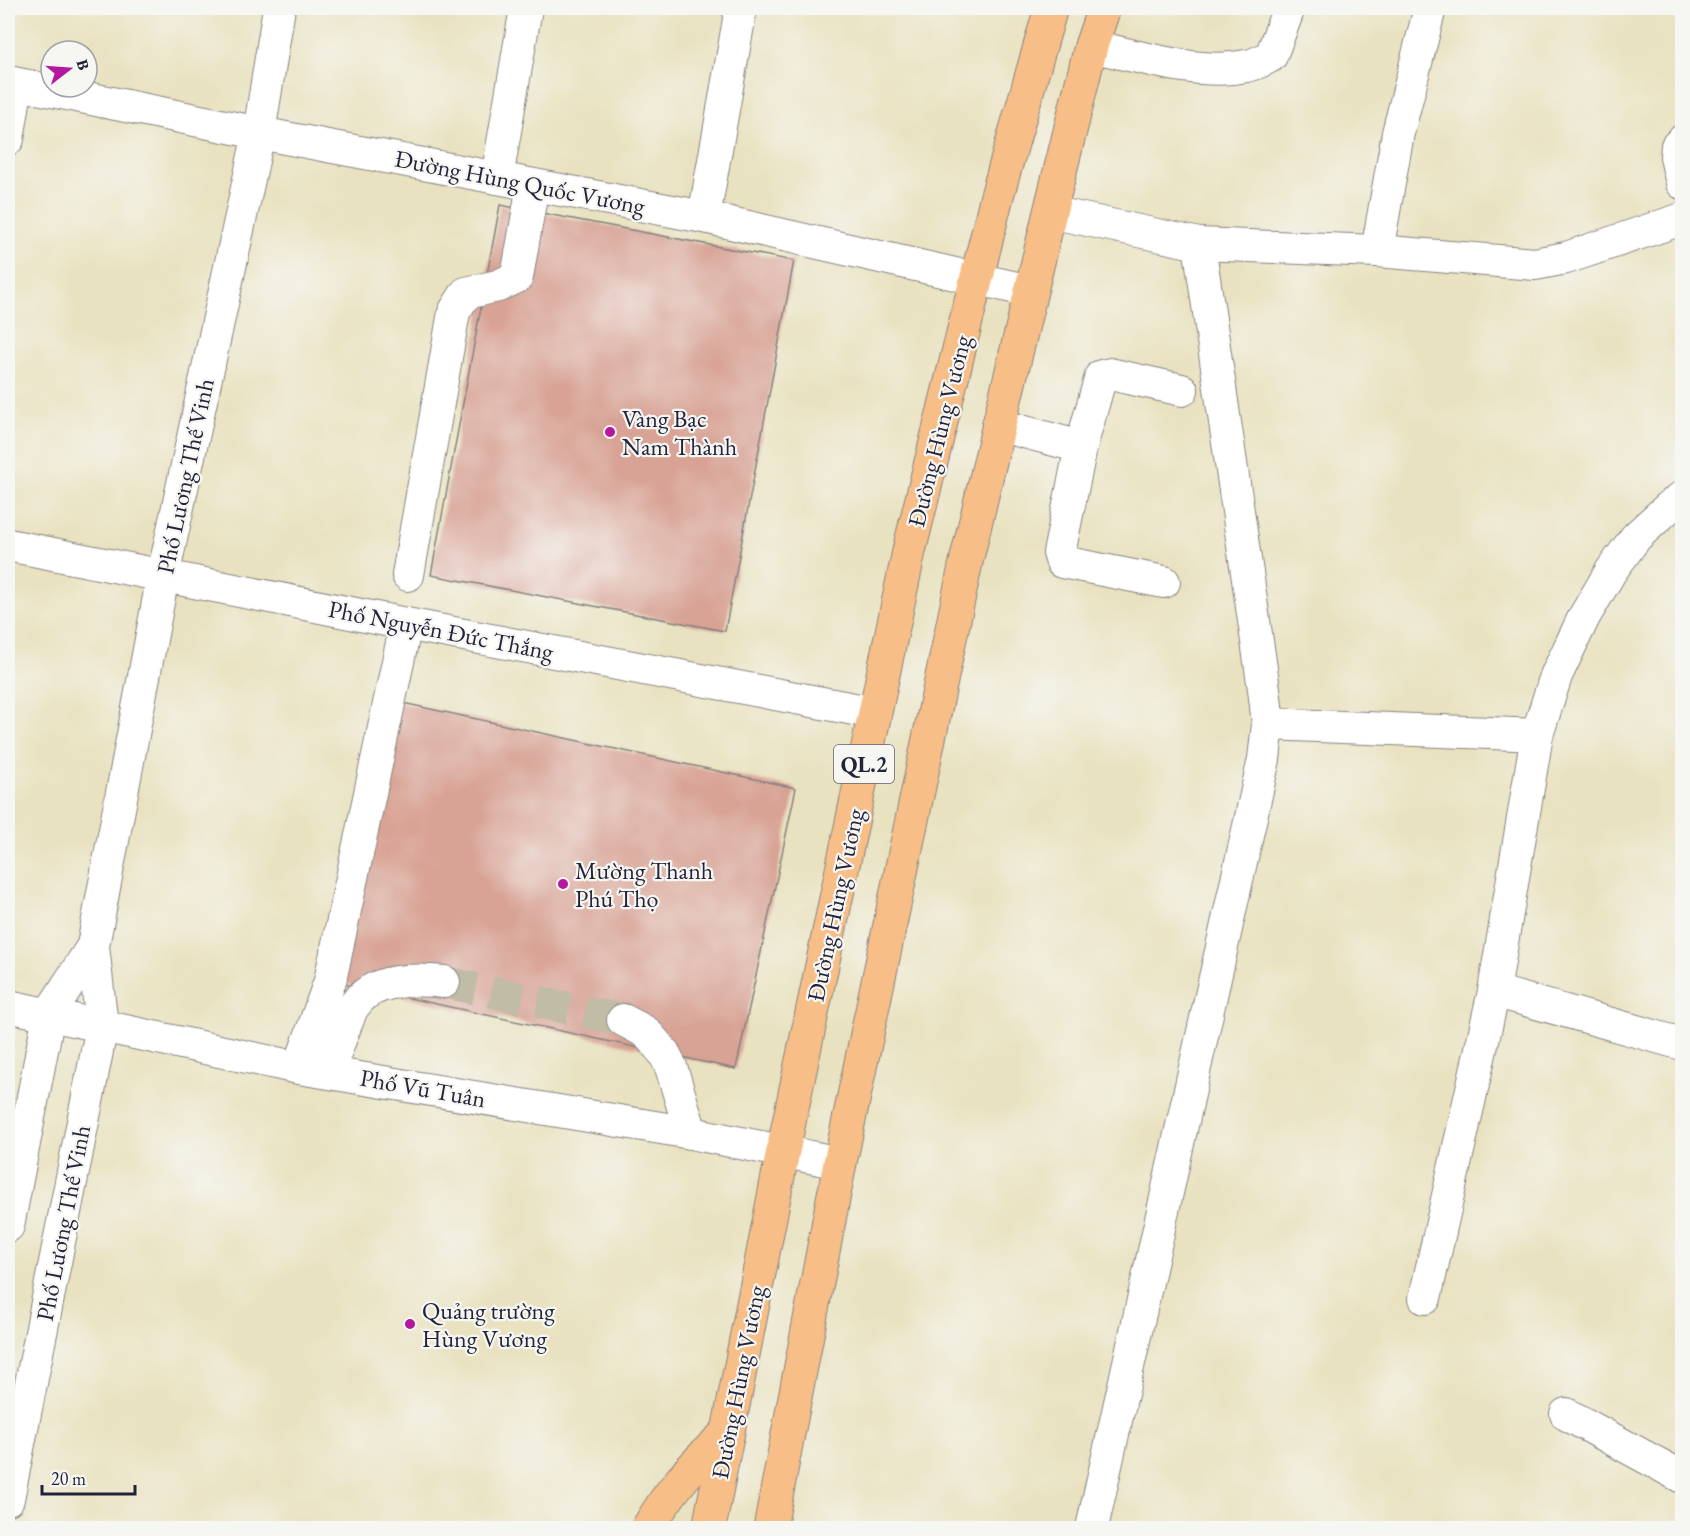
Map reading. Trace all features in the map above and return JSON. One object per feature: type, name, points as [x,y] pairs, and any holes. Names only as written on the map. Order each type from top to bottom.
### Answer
[{"type":"main road","name":"Đường Hùng Vương","points":[[709,1528],[783,1151],[909,551],[997,196],[1051,8]]},
{"type":"main road","name":"QL.2","points":[[770,1528],[840,1163],[966,562],[1091,46],[1104,8]]},
{"type":"main road","points":[[648,1528],[675,1486],[728,1432]]},
{"type":"street","name":"Phố Lương Thế Vinh","points":[[8,1499],[102,1026],[93,946],[163,576],[259,133],[279,8]]},
{"type":"street","points":[[497,178],[526,8]]},
{"type":"street","points":[[704,217],[741,8]]},
{"type":"street","points":[[1091,46],[1196,69],[1222,70],[1248,66],[1271,56],[1289,8]]},
{"type":"street","points":[[1377,251],[1398,133],[1430,8]]},
{"type":"street","name":"Đường Hùng Quốc Vương","points":[[12,83],[259,133],[704,217],[1030,291]]},
{"type":"street","points":[[8,139],[12,83]]},
{"type":"street","points":[[1683,141],[1677,146],[1676,157],[1683,183]]},
{"type":"street","points":[[408,575],[454,312],[466,293],[498,286],[517,277],[533,185]]},
{"type":"street","points":[[1050,212],[1199,244],[1377,251],[1535,264],[1566,258],[1683,219]]},
{"type":"street","points":[[1092,1528],[1264,759],[1268,724],[1199,244]]},
{"type":"street","points":[[1164,582],[1062,562],[1059,553],[1081,447],[1101,376],[1110,374],[1182,390]]},
{"type":"street","points":[[998,425],[1081,447]]},
{"type":"street","points":[[1425,1298],[1494,991],[1537,735],[1556,676],[1584,617],[1636,537],[1683,497]]},
{"type":"street","name":"Phố Nguyễn Đức Thắng","points":[[8,545],[406,624],[875,713]]},
{"type":"street","points":[[314,1070],[330,981],[406,624]]},
{"type":"street","points":[[1268,724],[1537,735]]},
{"type":"street","name":"Phố Lương Thế Vinh","points":[[8,1226],[49,1014],[93,946]]},
{"type":"street","points":[[314,1070],[354,1005],[371,990],[385,984],[406,981],[444,982]]},
{"type":"street","points":[[1494,991],[1683,1044]]},
{"type":"street","name":"Phố Vũ Tuân","points":[[8,1006],[314,1070],[691,1133],[840,1163]]},
{"type":"street","points":[[623,1020],[646,1032],[664,1053],[671,1067],[691,1133]]},
{"type":"street","points":[[1566,1414],[1683,1477]]},
{"type":"building","name":"Vàng Bạc Nam Thành","points":[[500,205],[794,261],[725,631],[431,575]]},
{"type":"building","name":"Mường Thanh Phú Thọ","points":[[389,700],[796,788],[736,1069],[330,981]]},
{"type":"tunnel","points":[[444,982],[623,1020]]},
{"type":"place","name":"Vàng Bạc Nam Thành","points":[[610,432]]},
{"type":"place","name":"Mường Thanh Phú Thọ","points":[[563,884]]},
{"type":"place","name":"Quảng trường Hùng Vương","points":[[410,1324]]}]
